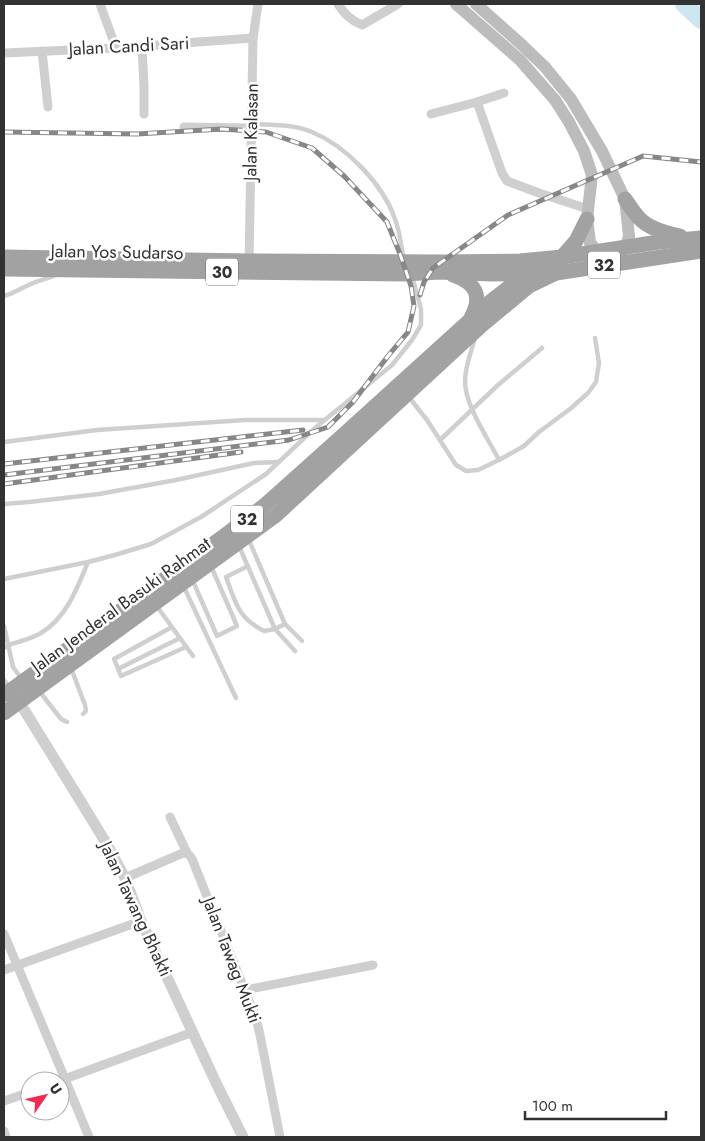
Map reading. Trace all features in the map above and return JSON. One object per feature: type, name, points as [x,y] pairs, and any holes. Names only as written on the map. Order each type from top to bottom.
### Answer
[{"type":"highway","points":[[625,199],[640,219],[652,228],[699,248]]},
{"type":"highway","points":[[562,257],[576,240],[588,214]]},
{"type":"highway","name":"32","points":[[490,302],[528,274],[562,257],[626,247],[699,248]]},
{"type":"highway","name":"32","points":[[477,324],[529,286],[556,273],[651,258],[699,248]]},
{"type":"highway","name":"Jalan Yos Sudarso","points":[[4,257],[249,266]]},
{"type":"highway","name":"30","points":[[440,267],[562,257]]},
{"type":"highway","name":"Jalan Yos Sudarso","points":[[4,269],[63,270],[249,266],[440,267]]},
{"type":"highway","name":"30","points":[[440,267],[468,268],[479,274],[556,273]]},
{"type":"highway","name":"30","points":[[440,267],[468,282],[474,290],[477,299],[477,324]]},
{"type":"highway","points":[[477,324],[490,302],[491,296],[488,286],[479,274]]},
{"type":"highway","name":"Jalan Jenderal Basuki Rahmat","points":[[20,688],[70,665],[155,604],[224,536],[265,505],[477,324]]},
{"type":"highway","name":"Jalan Jenderal Basuki Rahmat","points":[[4,713],[20,688],[178,583],[210,564],[275,516],[402,390]]},
{"type":"main road","points":[[456,4],[480,12],[545,67],[571,99],[602,151],[625,199],[629,236],[626,247],[612,264],[603,258],[590,243],[588,214],[592,175],[584,151],[569,122],[555,100],[480,12]]},
{"type":"street","points":[[100,4],[116,48]]},
{"type":"street","name":"Jalan Kalasan","points":[[249,266],[253,38],[258,4]]},
{"type":"street","points":[[338,4],[344,14],[362,25],[398,4]]},
{"type":"street","name":"Jalan Candi Sari","points":[[4,53],[116,48],[253,38]]},
{"type":"street","points":[[142,46],[144,114]]},
{"type":"street","points":[[42,51],[48,107]]},
{"type":"street","points":[[431,114],[504,93]]},
{"type":"street","points":[[477,102],[502,173],[507,181],[588,214]]},
{"type":"street","points":[[184,128],[252,126]]},
{"type":"street","name":"Jalan Tawang Bhakti","points":[[20,688],[63,772],[108,846],[124,878],[141,921],[243,1137]]},
{"type":"street","name":"Jalan Tawag Mukti","points":[[170,816],[187,853],[192,859],[256,1018],[280,1137]]},
{"type":"street","points":[[124,878],[180,854],[187,853]]},
{"type":"street","points":[[4,970],[141,921]]},
{"type":"street","points":[[4,934],[58,1071]]},
{"type":"street","points":[[245,990],[373,965]]},
{"type":"street","points":[[70,1077],[193,1032]]},
{"type":"street","points":[[4,1101],[20,1095]]},
{"type":"street","points":[[70,1097],[89,1137]]},
{"type":"street","points":[[4,1131],[6,1137]]},
{"type":"lane","points":[[4,579],[88,562],[151,544],[201,516],[266,474],[325,420],[392,365],[412,340],[421,324],[421,309],[396,220],[376,184],[366,172],[339,148],[313,132],[298,128],[252,126]]},
{"type":"lane","points":[[4,296],[13,294],[32,283],[53,277],[63,270]]},
{"type":"lane","points":[[477,324],[466,371],[466,395],[499,460]]},
{"type":"lane","points":[[402,390],[427,420],[456,465],[466,471],[478,470],[524,446],[588,394],[596,382],[599,362],[595,338]]},
{"type":"lane","points":[[440,440],[498,385],[542,348]]},
{"type":"lane","points":[[4,442],[97,430],[245,420],[325,420]]},
{"type":"lane","points":[[4,504],[98,494],[176,480],[241,465],[278,462]]},
{"type":"lane","points":[[243,540],[248,566],[275,629],[295,651]]},
{"type":"lane","points":[[243,540],[285,624],[302,641]]},
{"type":"lane","points":[[6,647],[40,634],[61,617],[79,586],[88,562]]},
{"type":"lane","points":[[178,583],[217,636],[237,626],[210,564]]},
{"type":"lane","points":[[248,566],[226,577],[239,611],[251,625],[264,631],[275,629],[285,624]]},
{"type":"lane","points":[[178,583],[236,698]]},
{"type":"lane","points":[[155,604],[193,656]]},
{"type":"lane","points":[[4,626],[6,647],[20,688],[67,722]]},
{"type":"lane","points":[[172,627],[114,658],[122,676],[186,647]]},
{"type":"lane","points":[[118,669],[180,638]]},
{"type":"lane","points":[[70,665],[86,706],[86,711],[83,714]]},
{"type":"waterway","points":[[684,4],[701,20]]},
{"type":"railway","points":[[4,132],[137,134],[222,129],[266,132],[312,148],[344,176],[387,222],[411,286],[414,306],[408,332],[353,402],[328,427],[289,440],[4,475]]},
{"type":"railway","points":[[420,295],[424,282],[433,268],[508,215],[643,156],[701,162]]},
{"type":"railway","points":[[4,464],[303,430]]},
{"type":"railway","points":[[4,484],[241,452]]}]
